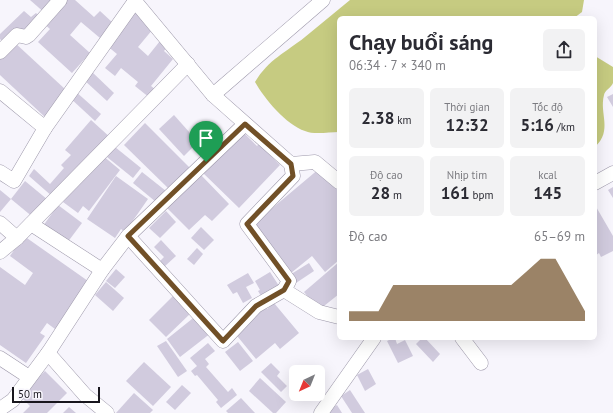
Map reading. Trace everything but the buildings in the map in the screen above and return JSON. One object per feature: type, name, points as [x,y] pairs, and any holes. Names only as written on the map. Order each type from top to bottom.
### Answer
[{"type":"street","points":[[0,52],[17,35],[26,37],[29,35],[60,0]]},
{"type":"street","points":[[0,172],[14,181],[45,128],[134,0],[213,95],[291,164],[293,176],[247,224],[289,281],[284,290],[256,306],[223,341],[128,236]]},
{"type":"street","points":[[213,95],[323,0]]},
{"type":"street","points":[[0,252],[31,224],[188,64]]},
{"type":"street","points":[[0,91],[45,128]]},
{"type":"street","points":[[0,410],[13,400],[48,353],[102,270],[128,236],[245,124]]},
{"type":"street","points":[[291,164],[315,162],[337,180]]},
{"type":"street","points":[[597,182],[613,173]]},
{"type":"street","points":[[0,223],[17,238]]},
{"type":"street","points":[[31,224],[102,270]]},
{"type":"street","points":[[284,290],[319,312],[337,316]]},
{"type":"street","points":[[321,413],[373,340]]},
{"type":"street","points":[[464,340],[481,362]]},
{"type":"street","points":[[48,353],[85,395],[107,413]]},
{"type":"street","points":[[0,358],[30,377]]},
{"type":"green space","points":[[350,0],[584,0],[582,12],[577,16],[337,16],[337,132],[317,133],[298,128],[276,110],[255,82],[260,74],[272,62]]},
{"type":"green space","points":[[597,57],[613,67],[613,83],[604,95],[604,128],[600,141],[597,145]]},
{"type":"route","points":[[245,124],[291,164],[293,176],[247,224],[289,281],[284,290],[256,306],[223,341],[128,236],[206,162],[245,124]]}]
